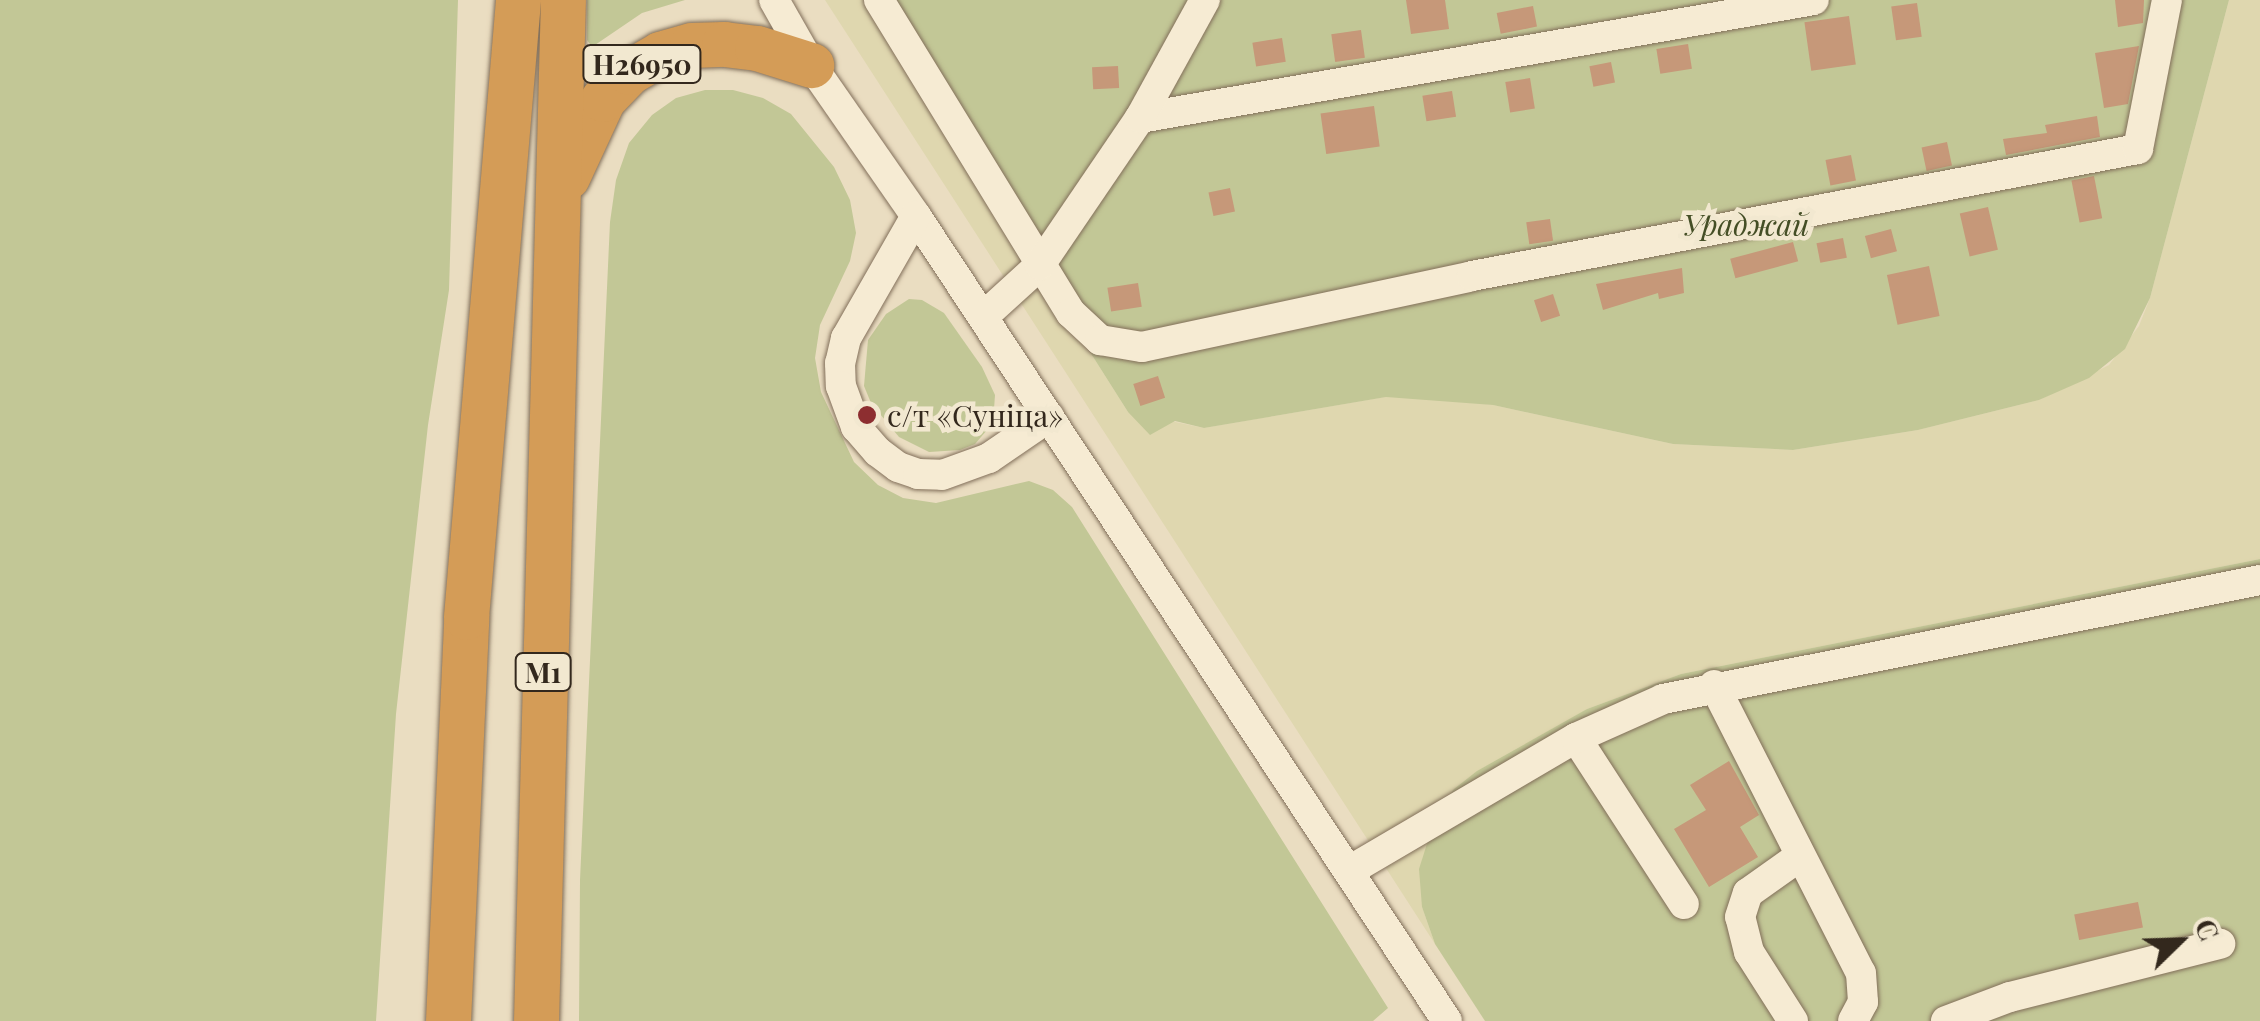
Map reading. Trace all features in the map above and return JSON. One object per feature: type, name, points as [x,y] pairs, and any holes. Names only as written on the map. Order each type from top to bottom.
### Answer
[{"type":"highway","points":[[448,1021],[466,618],[518,0]]},
{"type":"highway","name":"М1","points":[[536,1021],[563,0]]},
{"type":"highway","name":"Н26950","points":[[555,212],[587,128],[603,99],[629,72],[660,54],[708,45],[757,48],[811,65]]},
{"type":"street","points":[[774,0],[811,65],[983,316],[1447,1021]]},
{"type":"street","points":[[879,0],[1040,265],[1084,328],[1119,347],[1142,348],[1472,276],[2138,149],[2167,0]]},
{"type":"street","points":[[983,316],[1040,265],[1140,118],[1205,0]]},
{"type":"street","points":[[1140,118],[1814,0]]},
{"type":"street","points":[[916,216],[846,338],[842,386],[856,427],[878,452],[898,466],[918,474],[942,475],[989,458],[1049,417]]},
{"type":"street","points":[[1348,871],[1576,738],[1636,708],[1714,685],[2260,580]]},
{"type":"street","points":[[1714,685],[1861,973],[1864,1002],[1853,1021]]},
{"type":"street","points":[[1576,738],[1684,904]]},
{"type":"street","points":[[1793,1021],[1750,952],[1740,918],[1748,893],[1800,856]]},
{"type":"street","points":[[1946,1021],[2010,997],[2220,944]]},
{"type":"shaded area","points":[[825,0],[867,0],[1128,412],[1204,428],[1385,397],[1440,398],[1493,405],[1673,444],[1793,450],[1918,430],[2039,400],[2109,365],[2139,326],[2150,298],[2229,0],[2260,0],[2260,559],[1681,674],[1587,709],[1422,907],[1435,944]]},
{"type":"green space","points":[[0,0],[458,0],[449,290],[428,425],[396,714],[376,1021],[0,1021]]},
{"type":"green space","points":[[587,0],[685,0],[642,13],[592,47],[587,40]]},
{"type":"green space","name":"Ураджай","points":[[867,0],[2229,0],[2150,298],[2125,349],[2089,378],[2039,400],[1918,430],[1793,450],[1673,444],[1493,405],[1386,397],[1204,428],[1175,421],[1150,435],[1128,412]]},
{"type":"green space","points":[[705,90],[733,90],[763,98],[791,114],[834,167],[850,200],[856,233],[850,261],[820,325],[815,358],[821,392],[854,462],[878,485],[903,498],[936,503],[1029,481],[1053,490],[1072,507],[1388,1008],[1373,1021],[579,1021],[580,880],[610,222],[616,180],[629,143],[652,115],[676,98]]},
{"type":"green space","points":[[909,299],[922,300],[944,313],[982,367],[995,395],[993,423],[975,444],[960,450],[929,452],[899,437],[871,403],[864,386],[868,340],[886,314]]},
{"type":"green space","points":[[2260,559],[2260,1021],[1485,1021],[1435,944],[1422,907],[1419,869],[1437,812],[1454,789],[1477,771],[1587,709],[1681,674]]},
{"type":"building","points":[[1406,0],[1445,0],[1449,29],[1411,34]]},
{"type":"building","points":[[2115,0],[2144,0],[2143,23],[2118,27]]},
{"type":"building","points":[[1917,3],[1922,37],[1896,40],[1891,7]]},
{"type":"building","points":[[1533,6],[1537,27],[1501,34],[1497,13]]},
{"type":"building","points":[[1849,16],[1856,65],[1811,71],[1804,22]]},
{"type":"building","points":[[1361,30],[1365,58],[1335,62],[1331,34]]},
{"type":"building","points":[[1282,38],[1286,62],[1256,66],[1252,43]]},
{"type":"building","points":[[1688,44],[1692,69],[1660,74],[1656,49]]},
{"type":"building","points":[[2139,46],[2128,104],[2104,108],[2095,53]]},
{"type":"building","points":[[1611,62],[1615,83],[1593,87],[1589,66]]},
{"type":"building","points":[[1118,66],[1119,88],[1093,89],[1092,67]]},
{"type":"building","points":[[1530,78],[1535,109],[1510,113],[1505,82]]},
{"type":"building","points":[[1452,91],[1456,117],[1426,121],[1422,96]]},
{"type":"building","points":[[1374,106],[1380,147],[1326,154],[1321,114]]},
{"type":"building","points":[[2097,116],[2100,137],[2006,155],[2003,139],[2047,133],[2045,125]]},
{"type":"building","points":[[1947,142],[1952,165],[1927,171],[1922,147]]},
{"type":"building","points":[[1851,155],[1856,181],[1830,185],[1825,160]]},
{"type":"building","points":[[2094,176],[2102,218],[2080,223],[2071,180]]},
{"type":"building","points":[[1230,188],[1235,211],[1213,216],[1208,193]]},
{"type":"building","points":[[1988,207],[1998,250],[1970,256],[1960,214]]},
{"type":"building","points":[[1550,219],[1553,241],[1529,244],[1526,222]]},
{"type":"building","points":[[1891,229],[1897,251],[1871,258],[1865,236]]},
{"type":"building","points":[[1843,238],[1847,258],[1820,263],[1816,243]]},
{"type":"building","points":[[1793,242],[1798,261],[1735,278],[1730,259]]},
{"type":"building","points":[[1929,266],[1940,316],[1898,325],[1887,275]]},
{"type":"building","points":[[1682,268],[1684,293],[1659,299],[1658,293],[1603,310],[1596,284]]},
{"type":"building","points":[[1138,283],[1142,307],[1111,312],[1107,288]]},
{"type":"building","points":[[1553,294],[1560,316],[1541,322],[1534,300]]},
{"type":"building","points":[[1158,376],[1165,398],[1140,406],[1133,384]]},
{"type":"building","points":[[1729,761],[1759,815],[1740,827],[1758,857],[1709,887],[1674,829],[1706,810],[1690,785]]},
{"type":"building","points":[[2138,902],[2143,928],[2079,940],[2074,914]]},
{"type":"place","name":"с/т «Суніца»","points":[[867,415]]}]
